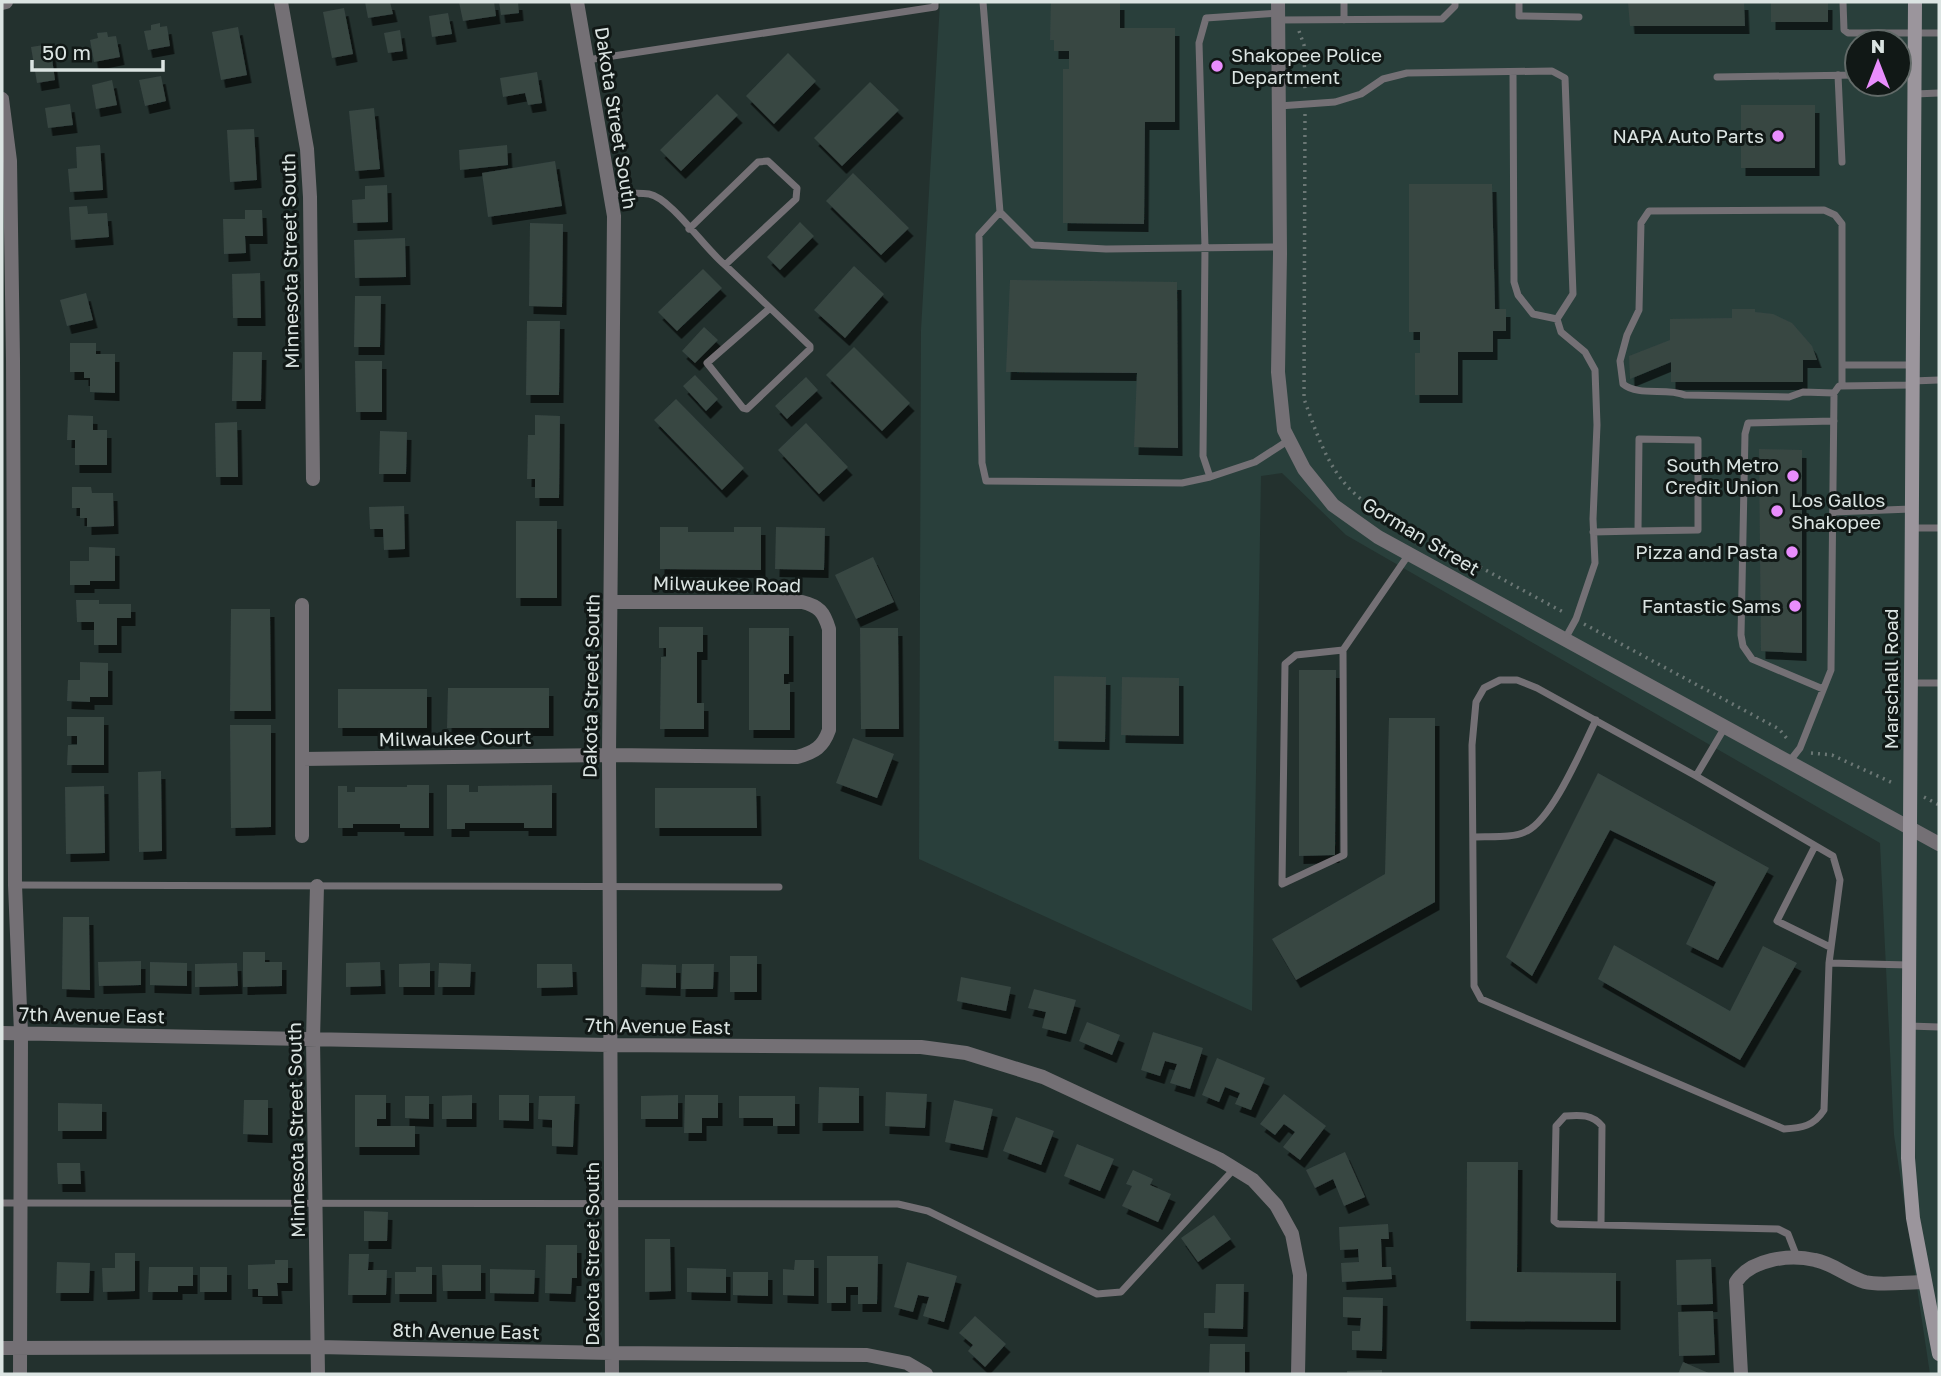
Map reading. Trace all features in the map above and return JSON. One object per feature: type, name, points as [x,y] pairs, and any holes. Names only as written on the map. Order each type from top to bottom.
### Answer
[{"type":"main road","name":"Marschall Road","points":[[1915,2],[1908,1158],[1913,1218],[1925,1282],[1934,1301],[1939,1354]]},
{"type":"street","name":"Minnesota Street South","points":[[281,2],[307,149],[310,197],[313,479]]},
{"type":"street","name":"Dakota Street South","points":[[577,2],[614,216],[609,755],[612,1374]]},
{"type":"street","name":"Gorman Street","points":[[1278,12],[1278,372],[1284,430],[1304,469],[1333,505],[1378,537],[1939,844]]},
{"type":"street","points":[[2,99],[6,162],[15,885],[21,1033],[20,1374]]},
{"type":"street","name":"Milwaukee Road","points":[[609,755],[797,757],[814,752],[825,742],[830,730],[830,629],[825,615],[816,606],[802,602],[611,602]]},
{"type":"street","points":[[302,605],[302,836]]},
{"type":"street","name":"Milwaukee Court","points":[[302,759],[609,755]]},
{"type":"street","name":"Minnesota Street South","points":[[317,886],[313,1039],[318,1374]]},
{"type":"street","name":"7th Avenue East","points":[[2,1033],[610,1045],[921,1047],[966,1053],[1043,1077],[1219,1159],[1252,1180],[1276,1205],[1292,1234],[1300,1275],[1298,1374]]},
{"type":"street","points":[[1741,1374],[1736,1282],[1742,1272],[1772,1259],[1797,1258],[1816,1260],[1867,1283],[1925,1282]]},
{"type":"street","name":"8th Avenue East","points":[[2,1348],[318,1347],[867,1355],[907,1363],[926,1374]]},
{"type":"lane","points":[[587,60],[935,7],[935,2]]},
{"type":"lane","points":[[983,2],[1000,212],[1033,245],[1106,249],[1280,247]]},
{"type":"lane","points":[[1344,2],[1344,20]]},
{"type":"lane","points":[[1210,477],[1203,456],[1205,247],[1199,43],[1206,18],[1278,12],[1297,20],[1442,19],[1455,6],[1455,2]]},
{"type":"lane","points":[[1519,2],[1519,16],[1579,17]]},
{"type":"lane","points":[[1843,2],[1843,24],[1848,33],[1939,33]]},
{"type":"lane","points":[[1279,106],[1335,102],[1361,94],[1383,79],[1407,73],[1552,71],[1565,78],[1573,293],[1556,319]]},
{"type":"lane","points":[[1513,72],[1514,282],[1518,295],[1533,314],[1556,319]]},
{"type":"lane","points":[[1838,75],[1842,162]]},
{"type":"lane","points":[[1717,77],[1843,75]]},
{"type":"lane","points":[[1914,94],[1939,93]]},
{"type":"lane","points":[[689,229],[758,162],[768,161],[797,188],[796,199],[725,265]]},
{"type":"lane","points":[[610,194],[649,194],[662,198],[689,229],[810,346],[810,349],[747,409],[743,408],[707,363],[770,308]]},
{"type":"lane","points":[[1834,393],[1803,392],[1789,397],[1685,395],[1675,391],[1630,389],[1623,384],[1620,361],[1627,335],[1639,310],[1641,223],[1649,211],[1824,210],[1835,215],[1842,224],[1842,386]]},
{"type":"lane","points":[[1000,212],[979,235],[982,463],[986,481],[1182,483],[1255,462],[1289,440]]},
{"type":"lane","points":[[1556,319],[1561,332],[1585,352],[1595,370],[1597,425],[1594,562],[1576,619],[1565,639]]},
{"type":"lane","points":[[1842,365],[1912,366]]},
{"type":"lane","points":[[1789,762],[1800,748],[1831,670],[1834,393],[1839,386],[1939,380]]},
{"type":"lane","points":[[1823,689],[1752,659],[1743,646],[1741,635],[1745,434],[1748,423],[1834,421]]},
{"type":"lane","points":[[1594,532],[1698,530],[1698,440],[1639,439],[1638,531]]},
{"type":"lane","points":[[1833,512],[1911,509]]},
{"type":"lane","points":[[1911,528],[1939,528]]},
{"type":"lane","points":[[1343,650],[1296,655],[1285,664],[1282,884],[1344,855],[1343,650],[1410,554]]},
{"type":"lane","points":[[1500,680],[1517,680],[1537,688],[1696,776],[1833,856],[1840,880],[1830,947],[1824,1110],[1817,1121],[1801,1128],[1784,1129],[1481,999],[1474,986],[1472,745],[1476,702],[1484,688],[1500,680]]},
{"type":"lane","points":[[1910,683],[1939,683]]},
{"type":"lane","points":[[1473,837],[1514,836],[1528,831],[1546,815],[1596,720]]},
{"type":"lane","points":[[1696,776],[1725,727]]},
{"type":"lane","points":[[1815,846],[1777,921],[1830,947]]},
{"type":"lane","points":[[15,885],[779,887]]},
{"type":"lane","points":[[1829,963],[1909,965]]},
{"type":"lane","points":[[1909,1026],[1939,1027]]},
{"type":"lane","points":[[1601,1224],[1602,1126],[1596,1119],[1582,1115],[1565,1116],[1556,1126],[1554,1221],[1558,1224],[1778,1229],[1788,1234],[1797,1258]]},
{"type":"lane","points":[[2,1203],[898,1204],[928,1211],[1097,1294],[1121,1292],[1234,1168]]},
{"type":"path","points":[[1297,20],[1304,45],[1304,399],[1333,468],[1352,492],[1380,513],[1779,729],[1791,743],[1800,748],[1813,754],[1832,755],[1939,805]]},
{"type":"shaded area","points":[[940,2],[1939,2],[1939,1374],[1930,1374],[1894,1135],[1880,843],[1346,535],[1282,473],[1261,476],[1252,1011],[919,859],[921,330]]},
{"type":"building","points":[[365,2],[390,2],[393,14],[368,18]]},
{"type":"building","points":[[459,2],[494,2],[496,16],[463,21]]},
{"type":"building","points":[[499,2],[518,2],[519,13],[501,15]]},
{"type":"building","points":[[1051,2],[1120,2],[1120,28],[1175,28],[1175,122],[1145,122],[1144,224],[1063,223],[1063,69],[1069,69],[1069,51],[1054,51],[1054,40],[1050,40]]},
{"type":"building","points":[[1628,2],[1744,2],[1745,26],[1630,26]]},
{"type":"building","points":[[1771,2],[1828,2],[1828,22],[1771,22]]},
{"type":"building","points":[[344,8],[353,54],[332,58],[323,12]]},
{"type":"building","points":[[448,13],[452,34],[432,37],[429,16]]},
{"type":"building","points":[[160,23],[160,27],[167,26],[170,46],[148,50],[144,31],[151,30],[151,25]]},
{"type":"building","points":[[238,27],[247,75],[221,80],[212,32]]},
{"type":"building","points":[[400,30],[403,51],[388,53],[384,33]]},
{"type":"building","points":[[107,32],[108,37],[116,36],[120,57],[94,62],[90,40],[98,38],[97,33]]},
{"type":"building","points":[[50,44],[55,80],[37,83],[31,47]]},
{"type":"building","points":[[788,53],[816,81],[774,124],[746,96]]},
{"type":"building","points":[[537,72],[542,103],[528,105],[525,93],[503,97],[500,78]]},
{"type":"building","points":[[161,76],[166,101],[145,106],[139,80]]},
{"type":"building","points":[[112,80],[117,105],[96,109],[92,85]]},
{"type":"building","points":[[870,82],[899,110],[842,166],[814,138]]},
{"type":"building","points":[[717,94],[738,115],[681,171],[660,150]]},
{"type":"building","points":[[70,104],[73,125],[48,128],[45,108]]},
{"type":"building","name":"NAPA Auto Parts","points":[[1741,105],[1815,105],[1815,168],[1741,168]]},
{"type":"building","points":[[374,108],[380,169],[355,171],[349,111]]},
{"type":"building","points":[[254,129],[257,180],[230,182],[227,130]]},
{"type":"building","points":[[100,145],[103,190],[70,192],[68,169],[77,168],[76,147]]},
{"type":"building","points":[[507,145],[508,165],[460,170],[459,150]]},
{"type":"building","points":[[555,161],[562,206],[488,217],[482,173]]},
{"type":"building","points":[[853,173],[909,228],[881,255],[826,201]]},
{"type":"building","points":[[1409,184],[1492,184],[1495,309],[1506,309],[1506,331],[1493,331],[1493,352],[1458,352],[1458,395],[1415,395],[1415,353],[1420,353],[1420,332],[1409,332]]},
{"type":"building","points":[[387,185],[388,222],[353,223],[352,200],[365,199],[365,186]]},
{"type":"building","points":[[87,206],[88,214],[107,213],[109,237],[71,240],[69,207]]},
{"type":"building","points":[[245,210],[262,210],[263,236],[245,236],[246,253],[224,254],[223,219],[245,219]]},
{"type":"building","points":[[800,222],[814,236],[780,270],[767,257]]},
{"type":"building","points":[[530,223],[563,224],[562,307],[529,306]]},
{"type":"building","points":[[405,238],[406,277],[355,278],[354,240]]},
{"type":"building","points":[[854,266],[884,294],[845,338],[814,310]]},
{"type":"building","points":[[703,269],[722,288],[677,331],[658,312]]},
{"type":"building","points":[[260,273],[261,318],[233,318],[232,274]]},
{"type":"building","points":[[1010,280],[1177,282],[1178,448],[1134,447],[1137,373],[1006,372]]},
{"type":"building","points":[[86,293],[93,320],[67,326],[60,300]]},
{"type":"building","points":[[355,296],[381,296],[380,347],[354,347]]},
{"type":"building","points":[[1732,309],[1755,309],[1755,312],[1773,314],[1792,323],[1812,346],[1817,360],[1803,360],[1803,382],[1671,382],[1671,362],[1630,379],[1629,356],[1670,340],[1670,319],[1732,318]]},
{"type":"building","points":[[527,321],[560,321],[559,395],[526,395]]},
{"type":"building","points":[[704,327],[718,340],[695,363],[682,351]]},
{"type":"building","points":[[70,343],[96,343],[96,354],[115,354],[115,393],[90,392],[90,378],[84,378],[84,372],[70,372]]},
{"type":"building","points":[[854,347],[910,403],[882,431],[826,375]]},
{"type":"building","points":[[233,352],[262,352],[261,401],[232,401]]},
{"type":"building","points":[[355,361],[382,361],[382,412],[356,412]]},
{"type":"building","points":[[695,375],[718,399],[706,411],[683,386]]},
{"type":"building","points":[[806,377],[818,390],[787,419],[775,406]]},
{"type":"building","points":[[676,399],[744,468],[722,490],[654,420]]},
{"type":"building","points":[[68,415],[93,416],[93,430],[107,430],[107,465],[75,465],[75,440],[67,440]]},
{"type":"building","points":[[535,415],[560,416],[559,498],[535,498],[535,479],[527,479],[528,435],[535,435]]},
{"type":"building","points":[[237,422],[238,477],[216,477],[215,423]]},
{"type":"building","points":[[806,423],[848,467],[819,494],[778,450]]},
{"type":"building","points":[[380,431],[407,432],[406,474],[379,474]]},
{"type":"building","points":[[1759,449],[1802,450],[1802,653],[1761,651]]},
{"type":"building","points":[[72,487],[91,487],[92,493],[113,493],[114,526],[87,527],[87,518],[80,518],[80,508],[72,508]]},
{"type":"building","points":[[404,506],[405,549],[384,550],[383,529],[370,529],[369,507]]},
{"type":"building","points":[[516,521],[557,521],[557,598],[516,598]]},
{"type":"building","points":[[660,527],[688,527],[688,532],[734,532],[734,527],[761,527],[761,570],[660,569]]},
{"type":"building","points":[[776,527],[825,528],[824,570],[775,569]]},
{"type":"building","points":[[89,547],[115,548],[115,581],[90,581],[90,585],[70,585],[70,561],[89,561]]},
{"type":"building","points":[[873,557],[894,602],[856,619],[835,575]]},
{"type":"building","points":[[76,600],[99,600],[99,604],[131,604],[131,618],[117,618],[117,645],[94,645],[94,622],[77,622]]},
{"type":"building","points":[[231,609],[270,609],[271,711],[230,711]]},
{"type":"building","points":[[659,627],[703,627],[703,652],[697,652],[697,703],[704,703],[704,729],[660,729],[661,657],[666,657],[666,648],[659,648]]},
{"type":"building","points":[[749,628],[789,628],[789,674],[784,674],[784,684],[790,684],[790,730],[749,730]]},
{"type":"building","points":[[860,628],[898,628],[899,729],[861,729]]},
{"type":"building","points":[[80,662],[108,663],[108,697],[90,697],[90,702],[67,701],[68,680],[80,680]]},
{"type":"building","points":[[1299,670],[1336,670],[1335,855],[1299,856]]},
{"type":"building","points":[[1054,676],[1106,677],[1105,742],[1054,741]]},
{"type":"building","points":[[1122,677],[1179,678],[1179,736],[1121,735]]},
{"type":"building","points":[[448,688],[549,688],[549,728],[447,728]]},
{"type":"building","points":[[338,689],[427,689],[427,728],[338,728]]},
{"type":"building","points":[[67,717],[104,717],[104,765],[67,765],[68,745],[77,745],[77,736],[67,736]]},
{"type":"building","points":[[1389,718],[1435,718],[1435,902],[1296,980],[1272,939],[1385,874]]},
{"type":"building","points":[[230,725],[271,725],[271,827],[231,828]]},
{"type":"building","points":[[853,738],[894,754],[877,798],[836,783]]},
{"type":"building","points":[[161,771],[162,851],[139,852],[138,772]]},
{"type":"building","points":[[1598,773],[1769,868],[1718,960],[1686,944],[1716,882],[1610,830],[1532,976],[1506,957]]},
{"type":"building","points":[[429,785],[429,828],[400,828],[400,824],[353,824],[353,828],[338,828],[338,786],[347,786],[347,792],[355,792],[355,787]]},
{"type":"building","points":[[447,785],[469,785],[469,792],[478,792],[478,786],[552,785],[552,828],[524,828],[524,823],[465,823],[465,829],[447,829]]},
{"type":"building","points":[[104,786],[105,853],[66,854],[65,787]]},
{"type":"building","points":[[655,788],[756,788],[757,828],[655,828]]},
{"type":"building","points":[[63,917],[89,917],[90,990],[62,989]]},
{"type":"building","points":[[1614,945],[1730,1011],[1763,946],[1797,963],[1740,1060],[1598,979]]},
{"type":"building","points":[[243,952],[265,952],[265,962],[282,962],[282,986],[243,987]]},
{"type":"building","points":[[730,956],[757,956],[757,992],[730,992]]},
{"type":"building","points":[[141,961],[141,985],[99,986],[98,962]]},
{"type":"building","points":[[150,962],[187,963],[187,986],[150,985]]},
{"type":"building","points":[[380,962],[381,986],[346,987],[346,963]]},
{"type":"building","points":[[237,963],[238,986],[195,987],[195,964]]},
{"type":"building","points":[[430,963],[430,987],[399,987],[399,964]]},
{"type":"building","points":[[439,963],[471,964],[470,987],[438,987]]},
{"type":"building","points":[[537,964],[572,964],[573,987],[537,988]]},
{"type":"building","points":[[642,964],[676,965],[676,988],[641,987]]},
{"type":"building","points":[[682,964],[714,964],[713,989],[681,989]]},
{"type":"building","points":[[961,977],[1011,987],[1006,1011],[957,1001]]},
{"type":"building","points":[[1034,989],[1076,1000],[1066,1034],[1042,1028],[1046,1012],[1028,1008]]},
{"type":"building","points":[[1087,1022],[1120,1035],[1112,1055],[1079,1041]]},
{"type":"building","points":[[1153,1032],[1203,1048],[1190,1089],[1170,1083],[1177,1064],[1165,1061],[1160,1076],[1141,1070]]},
{"type":"building","points":[[1217,1058],[1265,1078],[1251,1110],[1235,1104],[1240,1093],[1225,1087],[1219,1102],[1202,1095]]},
{"type":"building","points":[[819,1087],[859,1088],[859,1123],[818,1123]]},
{"type":"building","points":[[886,1092],[927,1094],[925,1128],[885,1126]]},
{"type":"building","points":[[1284,1094],[1326,1126],[1300,1160],[1283,1147],[1295,1132],[1284,1124],[1275,1135],[1260,1124]]},
{"type":"building","points":[[355,1095],[386,1095],[386,1119],[377,1119],[377,1126],[415,1126],[415,1147],[355,1147]]},
{"type":"building","points":[[472,1095],[472,1119],[442,1119],[442,1096]]},
{"type":"building","points":[[499,1095],[529,1095],[529,1121],[499,1120]]},
{"type":"building","points":[[678,1095],[678,1119],[641,1119],[641,1096]]},
{"type":"building","points":[[685,1095],[718,1095],[718,1118],[702,1118],[702,1133],[684,1133]]},
{"type":"building","points":[[405,1096],[429,1096],[429,1119],[405,1118]]},
{"type":"building","points":[[539,1096],[575,1096],[573,1147],[552,1146],[552,1120],[538,1119]]},
{"type":"building","points":[[739,1096],[795,1096],[795,1126],[773,1126],[773,1118],[739,1118]]},
{"type":"building","points":[[244,1100],[268,1100],[268,1135],[243,1134]]},
{"type":"building","points":[[954,1100],[993,1109],[983,1150],[945,1142]]},
{"type":"building","points":[[58,1103],[102,1104],[102,1131],[58,1131]]},
{"type":"building","points":[[1016,1117],[1054,1131],[1041,1165],[1003,1151]]},
{"type":"building","points":[[1077,1144],[1114,1159],[1100,1191],[1064,1176]]},
{"type":"building","points":[[1345,1152],[1365,1197],[1344,1206],[1333,1179],[1315,1188],[1306,1170]]},
{"type":"building","points":[[1467,1162],[1518,1162],[1517,1272],[1616,1273],[1616,1322],[1466,1321]]},
{"type":"building","points":[[57,1163],[80,1163],[81,1184],[58,1184]]},
{"type":"building","points":[[1133,1170],[1153,1179],[1150,1185],[1171,1194],[1158,1222],[1122,1206],[1132,1186],[1126,1184]]},
{"type":"building","points":[[364,1211],[388,1212],[387,1241],[364,1241]]},
{"type":"building","points":[[1214,1215],[1231,1239],[1198,1262],[1181,1238]]},
{"type":"building","points":[[1388,1224],[1389,1239],[1381,1239],[1382,1267],[1391,1267],[1392,1279],[1342,1282],[1341,1263],[1359,1262],[1358,1249],[1340,1250],[1339,1227]]},
{"type":"building","points":[[645,1239],[670,1239],[671,1291],[645,1292]]},
{"type":"building","points":[[546,1245],[577,1245],[577,1278],[572,1278],[571,1294],[545,1293]]},
{"type":"building","points":[[115,1253],[135,1253],[135,1291],[103,1292],[102,1268],[115,1268]]},
{"type":"building","points":[[349,1254],[369,1254],[368,1270],[387,1270],[386,1295],[348,1295]]},
{"type":"building","points":[[827,1256],[878,1256],[877,1304],[858,1304],[858,1287],[846,1287],[846,1303],[827,1303]]},
{"type":"building","points":[[1711,1259],[1713,1304],[1677,1305],[1676,1260]]},
{"type":"building","points":[[275,1260],[288,1260],[288,1283],[277,1283],[278,1296],[258,1296],[258,1289],[248,1289],[248,1265],[275,1264]]},
{"type":"building","points":[[795,1260],[814,1260],[814,1296],[783,1295],[783,1269],[794,1270]]},
{"type":"building","points":[[57,1262],[90,1263],[89,1293],[56,1293]]},
{"type":"building","points":[[907,1262],[957,1276],[944,1322],[923,1316],[929,1297],[918,1295],[913,1312],[894,1307]]},
{"type":"building","points":[[442,1265],[481,1265],[481,1291],[443,1291]]},
{"type":"building","points":[[149,1267],[193,1267],[193,1286],[178,1286],[178,1292],[148,1292]]},
{"type":"building","points":[[200,1267],[227,1267],[227,1292],[200,1292]]},
{"type":"building","points":[[416,1267],[432,1267],[432,1294],[395,1294],[395,1272],[416,1272]]},
{"type":"building","points":[[687,1268],[726,1269],[726,1293],[687,1292]]},
{"type":"building","points":[[490,1269],[535,1270],[534,1294],[490,1293]]},
{"type":"building","points":[[733,1272],[768,1272],[768,1296],[733,1295]]},
{"type":"building","points":[[1216,1284],[1244,1284],[1243,1329],[1204,1328],[1204,1313],[1215,1313]]},
{"type":"building","points":[[1343,1297],[1383,1298],[1382,1351],[1352,1350],[1352,1331],[1360,1331],[1361,1318],[1343,1317]]},
{"type":"building","points":[[1713,1311],[1715,1355],[1679,1356],[1678,1312]]},
{"type":"building","points":[[975,1316],[1006,1344],[985,1367],[968,1351],[973,1345],[959,1333]]},
{"type":"building","points":[[1210,1344],[1245,1344],[1245,1374],[1209,1373]]},
{"type":"building","points":[[1683,1362],[1711,1374],[1678,1374]]},
{"type":"building","points":[[1382,1370],[1382,1374],[1347,1374],[1347,1371]]},
{"type":"place","name":"Shakopee Police Department","points":[[1217,66]]},
{"type":"place","name":"NAPA Auto Parts","points":[[1778,136]]},
{"type":"place","name":"South Metro Credit Union","points":[[1793,476]]},
{"type":"place","name":"Los Gallos Shakopee","points":[[1777,511]]},
{"type":"place","name":"Pizza and Pasta","points":[[1792,552]]},
{"type":"place","name":"Fantastic Sams","points":[[1795,606]]}]
